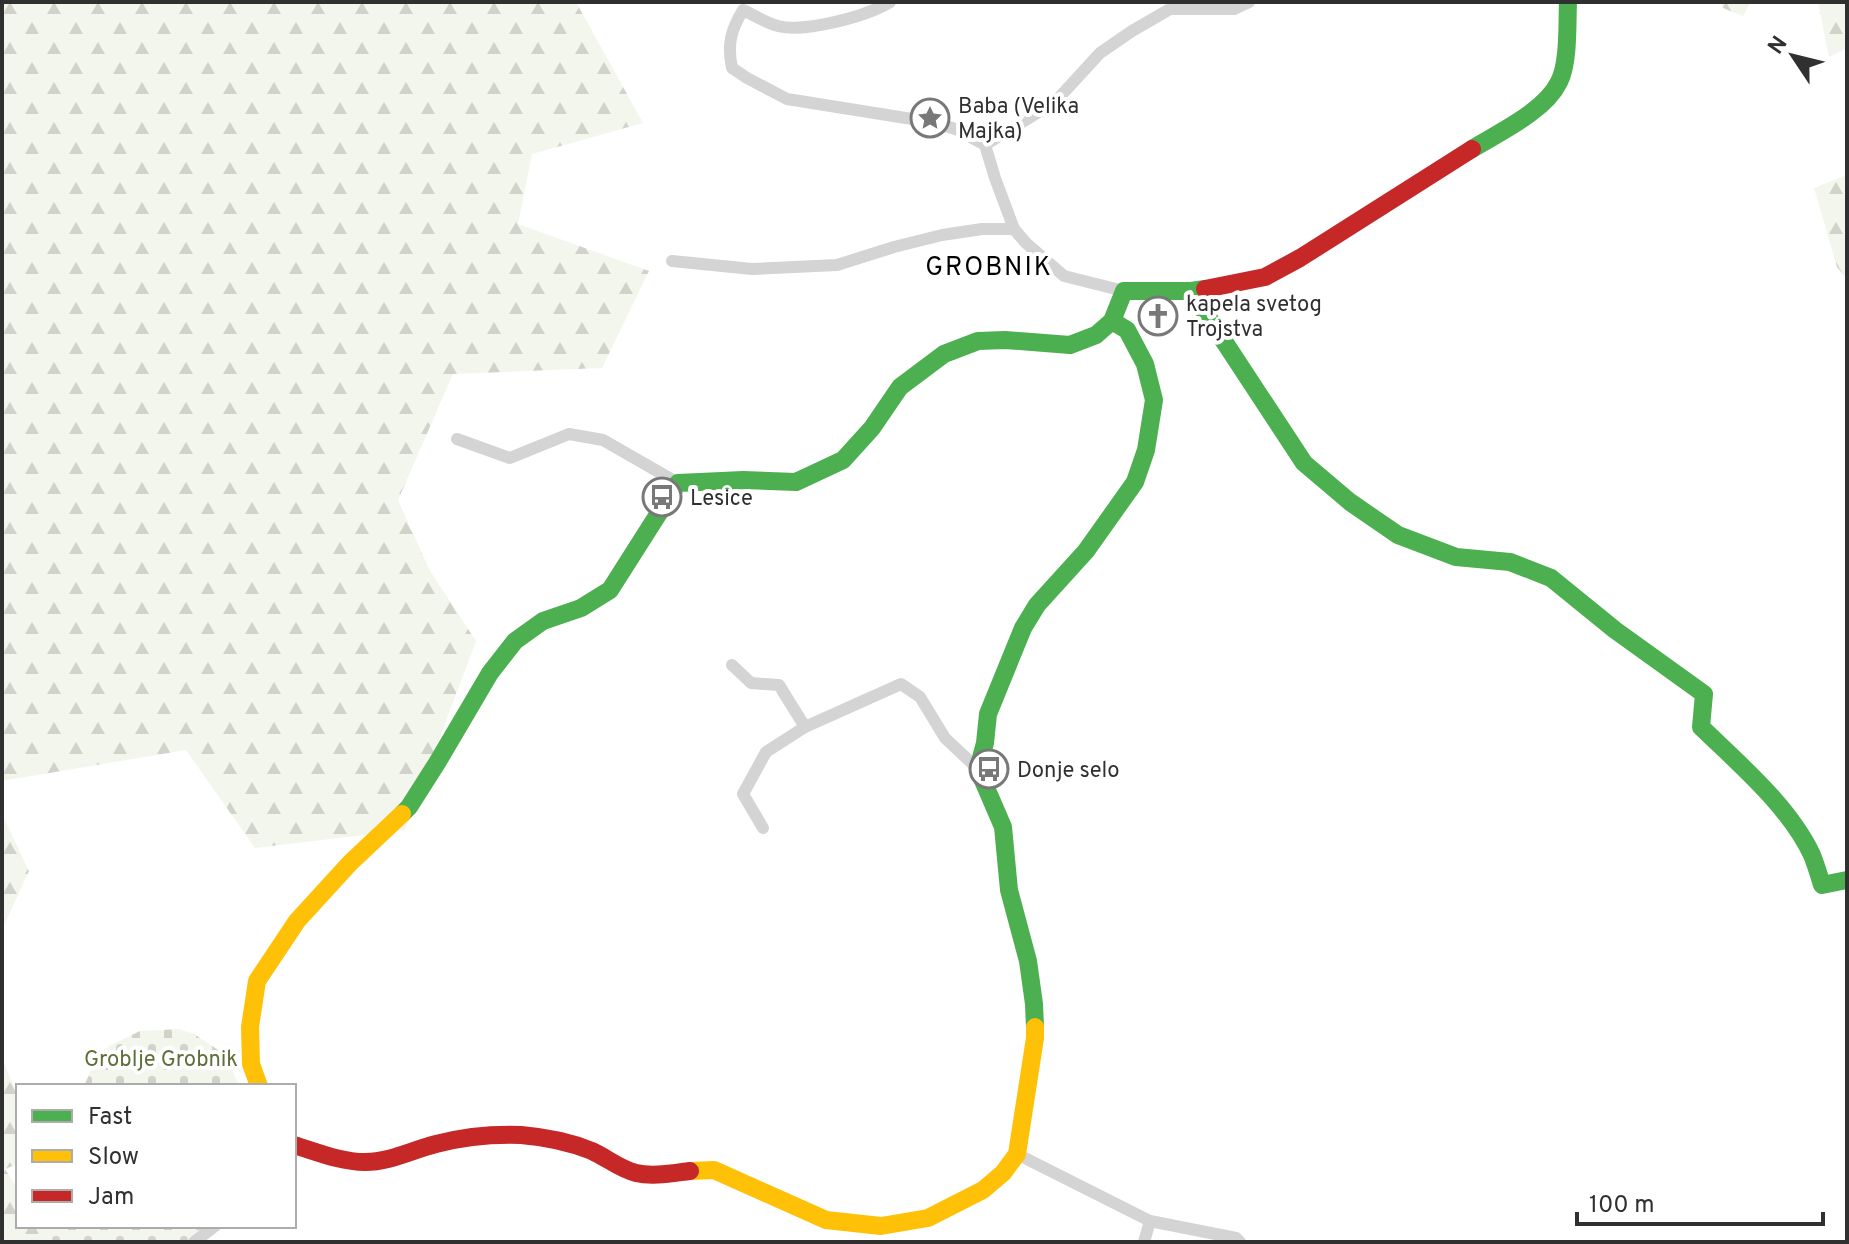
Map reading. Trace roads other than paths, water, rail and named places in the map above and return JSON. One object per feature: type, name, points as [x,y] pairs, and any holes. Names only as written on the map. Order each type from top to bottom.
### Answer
[{"type":"street","points":[[890,2],[840,21],[802,28],[778,26],[745,6],[733,27],[732,68],[787,99],[937,123],[985,145],[1014,229],[1026,243],[1064,276],[1124,291],[1191,291],[1265,277],[1542,105],[1560,81],[1566,52],[1568,2]]},
{"type":"street","points":[[985,145],[1055,102],[1100,53],[1170,9],[1234,9],[1249,2]]},
{"type":"street","points":[[672,261],[752,269],[837,265],[942,235],[982,229],[1014,229]]},
{"type":"street","points":[[457,439],[510,458],[569,434],[603,440],[678,483],[743,480],[796,482],[843,460],[872,428],[900,387],[944,354],[978,341],[1070,345],[1096,335],[1112,321],[1124,291]]},
{"type":"street","points":[[1191,291],[1304,463],[1350,502],[1398,535],[1456,557],[1510,562],[1551,578],[1615,630],[1704,694],[1701,727],[1749,774],[1795,830],[1810,852],[1822,885],[1847,880]]},
{"type":"street","points":[[978,769],[988,714],[1023,628],[1037,605],[1086,551],[1135,482],[1146,450],[1154,400],[1145,364],[1127,330],[1112,321]]},
{"type":"street","points":[[258,1084],[251,1064],[250,1027],[257,981],[297,921],[350,863],[409,807],[490,673],[515,641],[543,621],[581,608],[610,590],[678,483]]},
{"type":"street","points":[[732,665],[751,683],[779,685],[805,727]]},
{"type":"street","points":[[296,1146],[363,1162],[393,1159],[438,1143],[466,1139],[503,1135],[550,1139],[591,1151],[635,1173],[650,1175],[714,1170],[826,1220],[881,1226],[928,1218],[983,1190],[1003,1173],[1017,1154],[1035,1038],[1028,961],[1009,890],[1003,827],[978,769],[945,738],[920,697],[901,684],[805,727],[766,752],[743,794],[763,828]]},
{"type":"street","points":[[1017,1154],[1150,1221],[1236,1238],[1240,1242]]},
{"type":"street","points":[[1144,1242],[1150,1221]]},
{"type":"street","points":[[194,1242],[212,1228]]},
{"type":"place","name":"Baba (Velika Majka)","points":[[930,118]]},
{"type":"place","name":"kapela svetog Trojstva","points":[[1158,316]]},
{"type":"place","name":"Lesice","points":[[662,497]]},
{"type":"place","name":"Donje selo","points":[[989,769]]},
{"type":"district","name":"GROBNIK","points":[[989,266]]},
{"type":"park label","name":"Groblje Grobnik","points":[[161,1058]]}]
